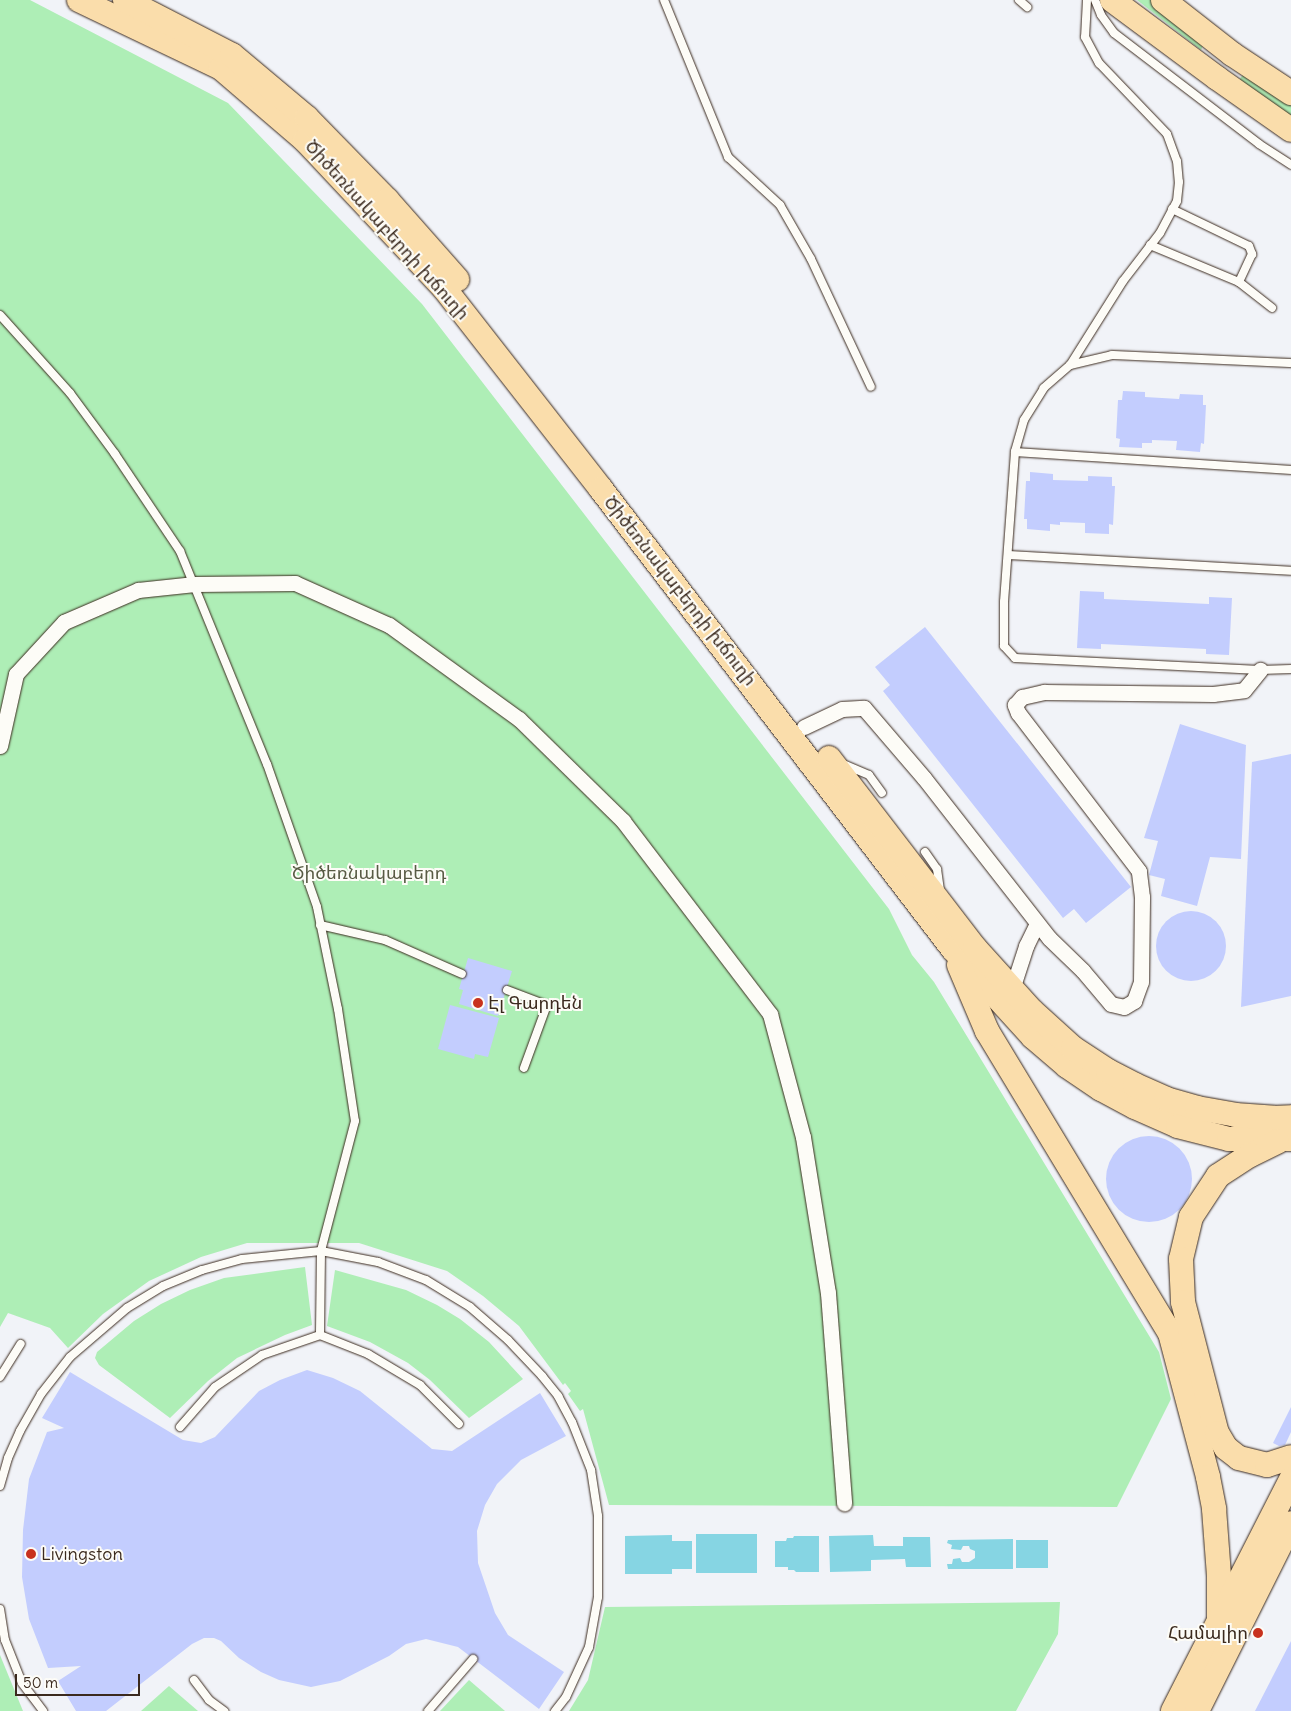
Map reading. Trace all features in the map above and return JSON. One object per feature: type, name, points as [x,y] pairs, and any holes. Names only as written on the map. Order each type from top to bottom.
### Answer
[{"type":"main road","name":"Ծիծեռնակաբերդի խճուղի","points":[[79,0],[221,68],[305,140],[444,288],[625,520],[953,950],[1033,1038],[1067,1066],[1101,1089],[1135,1107],[1203,1134],[1228,1139],[1286,1140]]},
{"type":"main road","name":"Ծիծեռնակաբերդի խճուղի","points":[[126,0],[232,55],[307,118],[387,200],[460,281],[975,948],[1032,1011],[1073,1048],[1108,1071],[1166,1098],[1197,1108],[1235,1115],[1274,1118],[1291,1116]]},
{"type":"main road","points":[[1112,0],[1291,130]]},
{"type":"main road","points":[[1163,0],[1232,54],[1291,93]]},
{"type":"main road","points":[[1217,78],[1232,54]]},
{"type":"main road","points":[[953,950],[987,1031],[1170,1333],[1208,1477],[1214,1509],[1219,1576],[1219,1621]]},
{"type":"main road","points":[[1286,1140],[1250,1156],[1218,1176],[1191,1218],[1181,1259],[1183,1302],[1217,1433],[1226,1448],[1239,1458],[1262,1465],[1273,1465],[1291,1457]]},
{"type":"main road","points":[[1173,1711],[1291,1479]]},
{"type":"main road","points":[[1197,1711],[1287,1535]]},
{"type":"street","points":[[0,746],[16,674],[64,622],[138,590],[195,584],[295,583],[390,625],[519,719],[623,821],[770,1014],[803,1137],[828,1293],[844,1503]]},
{"type":"street","points":[[804,727],[842,709],[864,708],[924,778],[1037,923],[1111,1004],[1124,1007],[1134,1001],[1141,982],[1142,897],[1138,872],[1018,714],[1014,705],[1022,697],[1044,692],[1213,694],[1244,690],[1260,670]]},
{"type":"street","points":[[1015,980],[1026,946],[1037,923]]},
{"type":"lane","points":[[664,0],[728,157],[780,205],[811,259],[870,387]]},
{"type":"lane","points":[[1019,0],[1027,7]]},
{"type":"lane","points":[[1087,0],[1086,37],[1099,63],[1167,134],[1177,161],[1180,182],[1177,201],[1160,233],[1123,281],[1070,365],[1044,388],[1024,420],[1014,452],[1004,646],[1015,658],[1260,670],[1291,669]]},
{"type":"lane","points":[[1095,0],[1101,15],[1114,33],[1228,120],[1291,165]]},
{"type":"lane","points":[[1172,209],[1249,246],[1252,254],[1239,282]]},
{"type":"lane","points":[[1150,245],[1239,282],[1272,308]]},
{"type":"lane","points":[[0,315],[70,393],[115,454],[180,551],[268,764],[317,907],[340,1019],[355,1121],[321,1251],[320,1335]]},
{"type":"lane","points":[[1070,365],[1112,355],[1291,363]]},
{"type":"lane","points":[[1014,452],[1291,470]]},
{"type":"lane","points":[[1008,555],[1291,570]]},
{"type":"lane","points":[[829,759],[869,775],[882,793]]},
{"type":"lane","points":[[925,852],[937,869],[941,903]]},
{"type":"lane","points":[[320,925],[385,940],[462,974]]},
{"type":"lane","points":[[507,990],[547,1005],[524,1068]]},
{"type":"lane","points":[[0,1486],[8,1458],[41,1394],[70,1357],[127,1308],[163,1286],[202,1270],[242,1258],[321,1251],[378,1262],[418,1277],[470,1307],[508,1340],[542,1376],[558,1396],[572,1422],[591,1470],[597,1507],[598,1596],[589,1647],[566,1697],[555,1711]]},
{"type":"lane","points":[[180,1426],[215,1387],[262,1355],[320,1335],[368,1354],[420,1385],[460,1424]]},
{"type":"lane","points":[[0,1377],[21,1344]]},
{"type":"lane","points":[[0,1609],[5,1640],[22,1683],[44,1711]]},
{"type":"lane","points":[[428,1711],[473,1659]]},
{"type":"lane","points":[[194,1680],[209,1700],[224,1711]]},
{"type":"green space","name":"Ծիծեռնակաբերդ","points":[[0,0],[30,0],[228,103],[422,304],[889,909],[912,955],[934,982],[1159,1352],[1171,1399],[1117,1507],[609,1505],[583,1409],[580,1411],[568,1394],[571,1391],[565,1383],[563,1385],[519,1326],[483,1296],[447,1271],[359,1243],[247,1243],[201,1257],[149,1281],[103,1314],[68,1348],[50,1328],[8,1313],[0,1327]]},
{"type":"green space","points":[[1137,0],[1156,0],[1206,39],[1201,50]]},
{"type":"green space","points":[[1244,73],[1291,104],[1291,119],[1237,83]]},
{"type":"green space","points":[[305,1267],[312,1325],[285,1335],[237,1358],[208,1381],[170,1418],[99,1365],[95,1358],[97,1352],[134,1321],[161,1304],[190,1290],[224,1278]]},
{"type":"green space","points":[[335,1270],[406,1290],[437,1305],[460,1319],[489,1342],[523,1379],[469,1418],[430,1380],[408,1363],[370,1342],[327,1326]]},
{"type":"green space","points":[[1060,1602],[1058,1634],[1016,1711],[569,1711],[588,1680],[605,1607]]},
{"type":"green space","points":[[0,1655],[23,1711],[0,1711]]},
{"type":"green space","points":[[469,1680],[505,1711],[440,1711]]},
{"type":"green space","points":[[169,1686],[198,1711],[141,1711]]},
{"type":"water","points":[[696,1534],[757,1534],[757,1573],[696,1573]]},
{"type":"water","points":[[672,1535],[672,1541],[692,1541],[692,1569],[672,1569],[672,1574],[625,1574],[625,1536]]},
{"type":"water","points":[[873,1535],[874,1546],[903,1546],[903,1537],[930,1537],[931,1567],[906,1567],[905,1559],[871,1560],[871,1571],[830,1572],[829,1536]]},
{"type":"water","points":[[794,1536],[819,1536],[819,1572],[796,1572],[788,1570],[788,1567],[775,1567],[775,1541],[786,1541],[787,1538],[793,1538]]},
{"type":"water","points":[[1013,1539],[1013,1569],[948,1569],[947,1564],[952,1564],[953,1559],[960,1558],[962,1562],[969,1562],[975,1558],[975,1551],[970,1549],[969,1546],[963,1546],[961,1550],[951,1549],[952,1545],[947,1543],[948,1540]]},
{"type":"water","points":[[1016,1540],[1048,1540],[1048,1568],[1016,1568]]},
{"type":"building","points":[[1123,391],[1145,392],[1145,397],[1179,399],[1180,394],[1203,395],[1203,405],[1206,405],[1204,444],[1201,443],[1200,452],[1176,450],[1177,441],[1152,440],[1152,443],[1142,443],[1142,448],[1119,447],[1120,439],[1116,438],[1118,400],[1122,400]]},
{"type":"building","points":[[1030,472],[1053,474],[1053,480],[1088,481],[1088,476],[1112,477],[1112,486],[1115,486],[1113,525],[1109,524],[1109,534],[1085,533],[1085,523],[1060,522],[1060,525],[1050,524],[1050,531],[1027,529],[1027,519],[1024,519],[1026,481],[1030,481]]},
{"type":"building","points":[[1080,591],[1104,592],[1104,599],[1209,604],[1209,597],[1232,598],[1229,655],[1206,654],[1206,649],[1101,644],[1101,649],[1077,648]]},
{"type":"building","points":[[925,627],[1131,887],[1086,923],[1074,909],[1063,918],[883,691],[890,685],[875,667]]},
{"type":"building","points":[[1180,724],[1246,745],[1241,859],[1210,857],[1197,906],[1161,896],[1165,879],[1149,875],[1158,841],[1144,838]]},
{"type":"building","points":[[1291,754],[1291,996],[1241,1007],[1252,762]]},
{"type":"building","points":[[1191,911],[1204,914],[1216,921],[1223,933],[1226,946],[1223,959],[1216,971],[1204,978],[1191,981],[1178,978],[1166,971],[1159,959],[1156,946],[1159,933],[1166,921],[1178,914]]},
{"type":"building","points":[[468,958],[512,971],[498,1016],[459,1004],[463,990],[459,989]]},
{"type":"building","points":[[450,1005],[499,1018],[488,1057],[475,1054],[474,1059],[438,1049]]},
{"type":"building","points":[[1149,1136],[1173,1143],[1185,1155],[1192,1179],[1185,1203],[1173,1215],[1149,1222],[1125,1215],[1113,1203],[1106,1179],[1113,1155],[1125,1143]]},
{"type":"building","points":[[307,1370],[333,1378],[360,1391],[432,1449],[452,1451],[540,1393],[566,1436],[521,1460],[497,1484],[485,1505],[477,1531],[478,1563],[495,1613],[508,1635],[564,1672],[539,1709],[458,1647],[426,1639],[406,1644],[389,1656],[340,1681],[311,1687],[279,1680],[261,1672],[239,1658],[221,1641],[214,1638],[204,1638],[192,1644],[106,1711],[76,1711],[58,1681],[81,1666],[48,1668],[29,1619],[22,1577],[23,1530],[29,1479],[47,1432],[64,1428],[42,1418],[70,1372],[183,1440],[201,1443],[215,1437],[259,1391],[280,1380]]},
{"type":"building","points":[[1291,1407],[1291,1432],[1285,1445],[1279,1446],[1273,1443]]},
{"type":"building","points":[[1291,1641],[1291,1711],[1255,1711]]},
{"type":"place","name":"Էլ Գարդեն","points":[[478,1003]]},
{"type":"place","name":"Livingston","points":[[31,1554]]},
{"type":"place","name":"Համալիր","points":[[1258,1633]]}]
